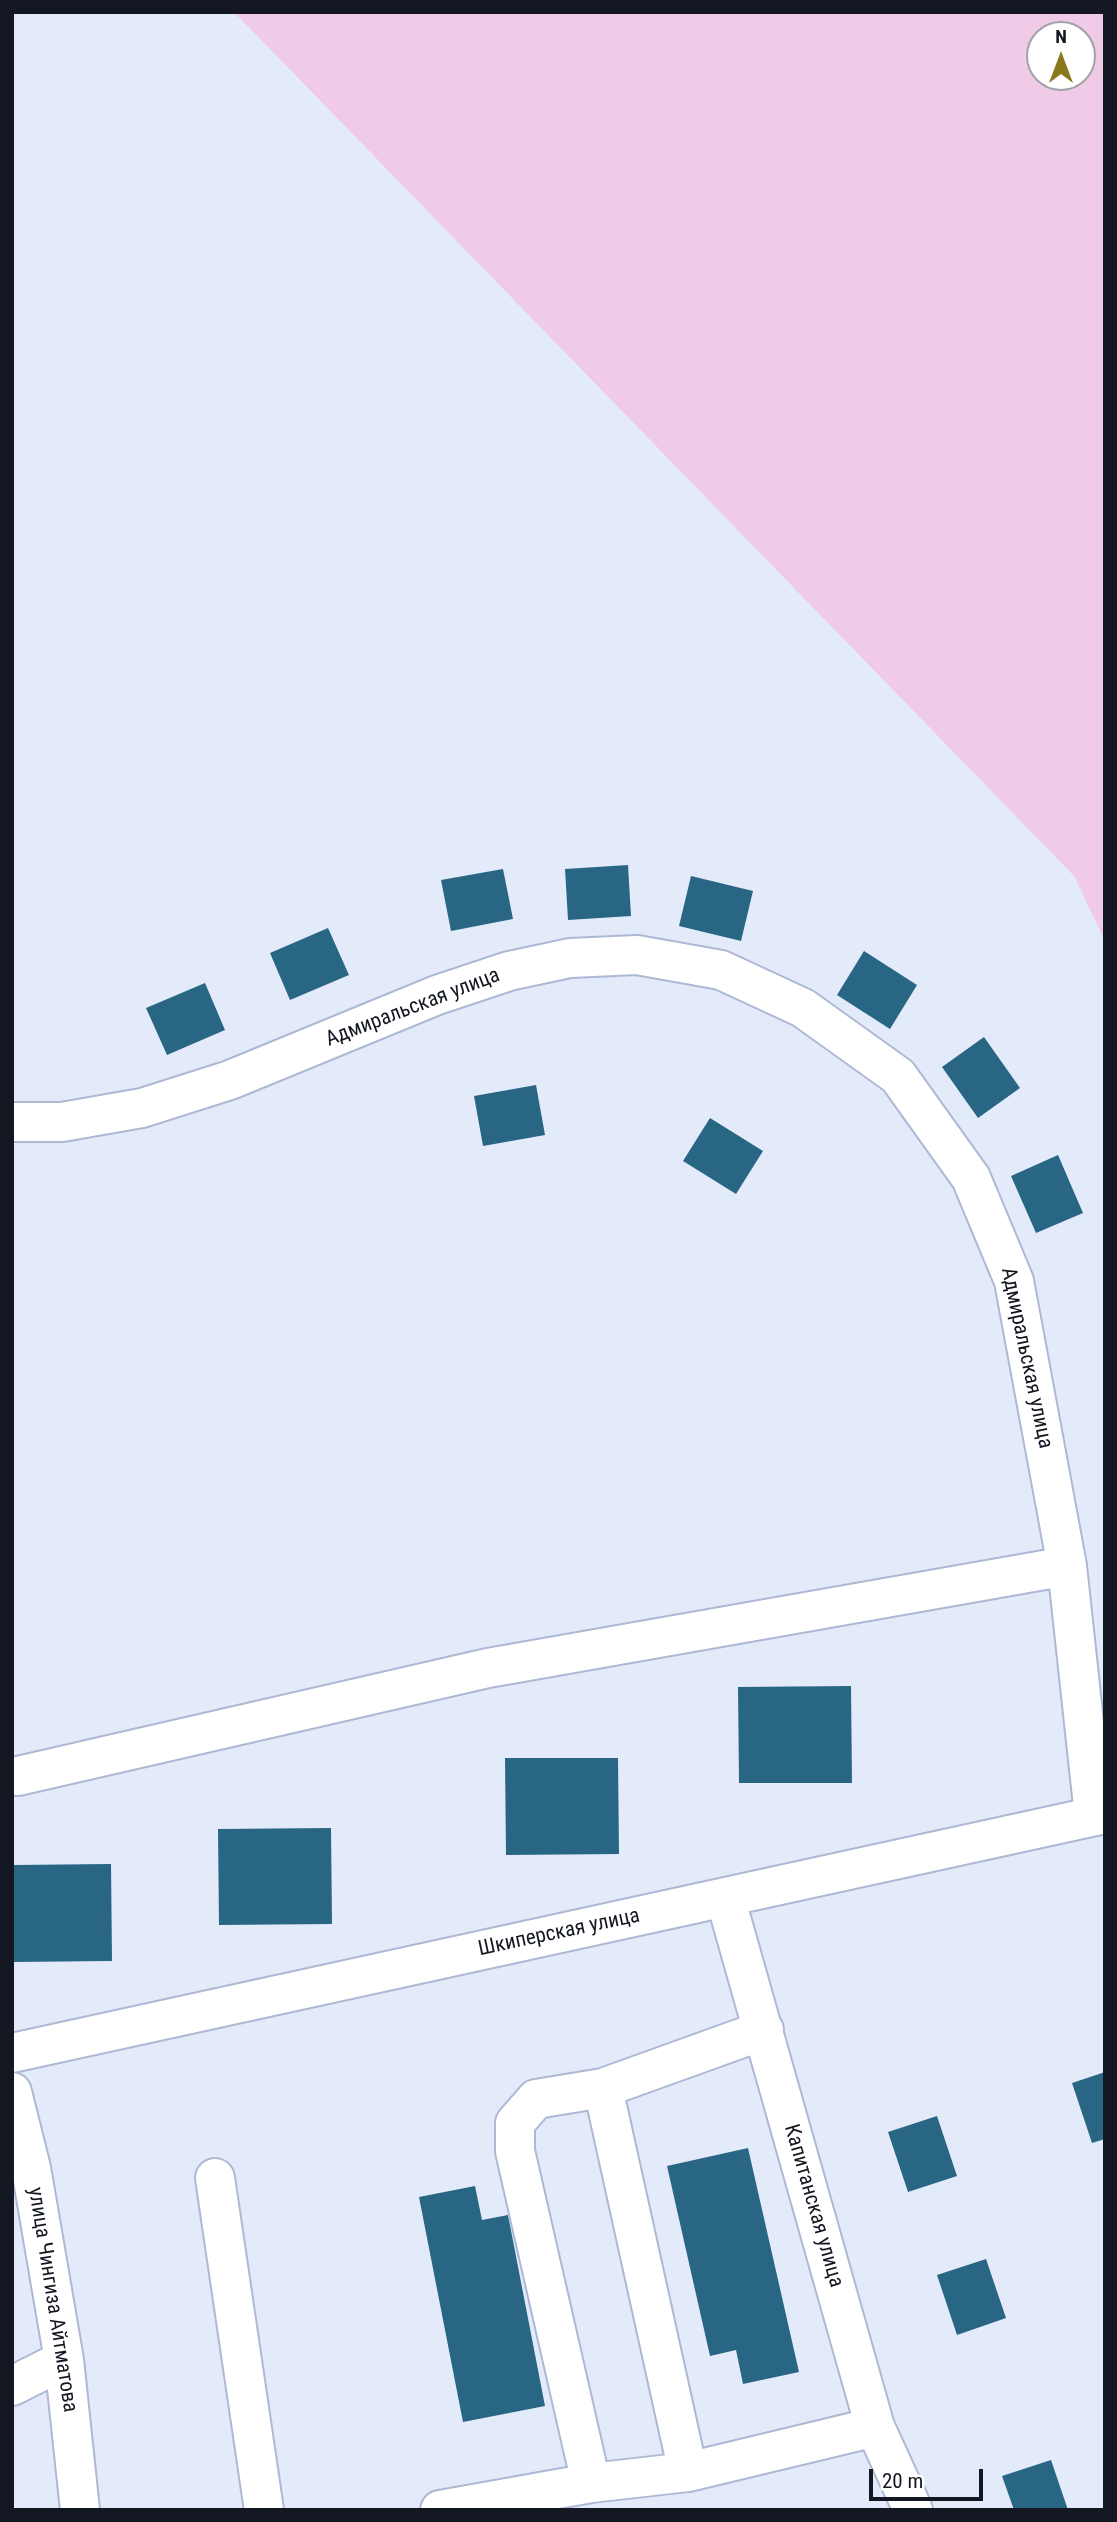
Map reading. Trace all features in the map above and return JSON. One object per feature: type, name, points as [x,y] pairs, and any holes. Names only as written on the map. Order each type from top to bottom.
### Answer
[{"type":"street","name":"Адмиральская улица","points":[[12,1122],[62,1122],[142,1108],[230,1080],[437,995],[509,971],[570,958],[638,955],[721,970],[803,1008],[898,1076],[971,1178],[1014,1281],[1067,1566],[1099,1814]]},
{"type":"street","points":[[18,1776],[488,1668],[1067,1566]]},
{"type":"street","name":"Шкиперская улица","points":[[12,2053],[1099,1814]]},
{"type":"street","name":"Капитанская улица","points":[[725,1897],[875,2427],[903,2505]]},
{"type":"street","points":[[591,2483],[515,2151],[515,2123],[536,2099],[603,2088],[764,2029]]},
{"type":"street","points":[[603,2088],[688,2472]]},
{"type":"street","name":"улица Чингиза Айтматова","points":[[12,2092],[32,2168],[64,2360],[80,2510]]},
{"type":"street","points":[[215,2178],[264,2510]]},
{"type":"street","points":[[12,2386],[64,2360]]},
{"type":"street","points":[[440,2510],[591,2483],[688,2472],[875,2427]]},
{"type":"shaded area","points":[[234,12],[1105,12],[1105,941],[1074,876]]},
{"type":"building","points":[[628,865],[631,916],[568,920],[565,869]]},
{"type":"building","points":[[503,869],[513,919],[451,931],[441,880]]},
{"type":"building","points":[[691,876],[753,891],[741,941],[679,926]]},
{"type":"building","points":[[328,928],[349,975],[290,1000],[270,953]]},
{"type":"building","points":[[864,951],[917,985],[890,1029],[837,995]]},
{"type":"building","points":[[205,983],[225,1030],[167,1055],[146,1008]]},
{"type":"building","points":[[984,1037],[1020,1088],[978,1118],[942,1067]]},
{"type":"building","points":[[536,1085],[545,1135],[483,1146],[474,1096]]},
{"type":"building","points":[[710,1118],[763,1151],[736,1194],[683,1161]]},
{"type":"building","points":[[1058,1155],[1083,1213],[1036,1233],[1011,1176]]},
{"type":"building","points":[[851,1686],[852,1783],[739,1783],[738,1687]]},
{"type":"building","points":[[505,1758],[618,1758],[619,1854],[506,1855]]},
{"type":"building","points":[[331,1828],[332,1924],[219,1925],[218,1829]]},
{"type":"building","points":[[111,1864],[112,1961],[12,1962],[12,1865]]},
{"type":"building","points":[[1105,2072],[1105,2139],[1092,2143],[1072,2083]]},
{"type":"building","points":[[937,2116],[957,2176],[908,2192],[888,2132]]},
{"type":"building","points":[[748,2148],[799,2372],[743,2384],[736,2350],[710,2356],[667,2166]]},
{"type":"building","points":[[475,2186],[482,2220],[508,2215],[545,2406],[463,2422],[419,2197]]},
{"type":"building","points":[[986,2259],[1006,2318],[957,2335],[937,2275]]},
{"type":"building","points":[[1051,2460],[1068,2510],[1014,2510],[1002,2476]]}]
